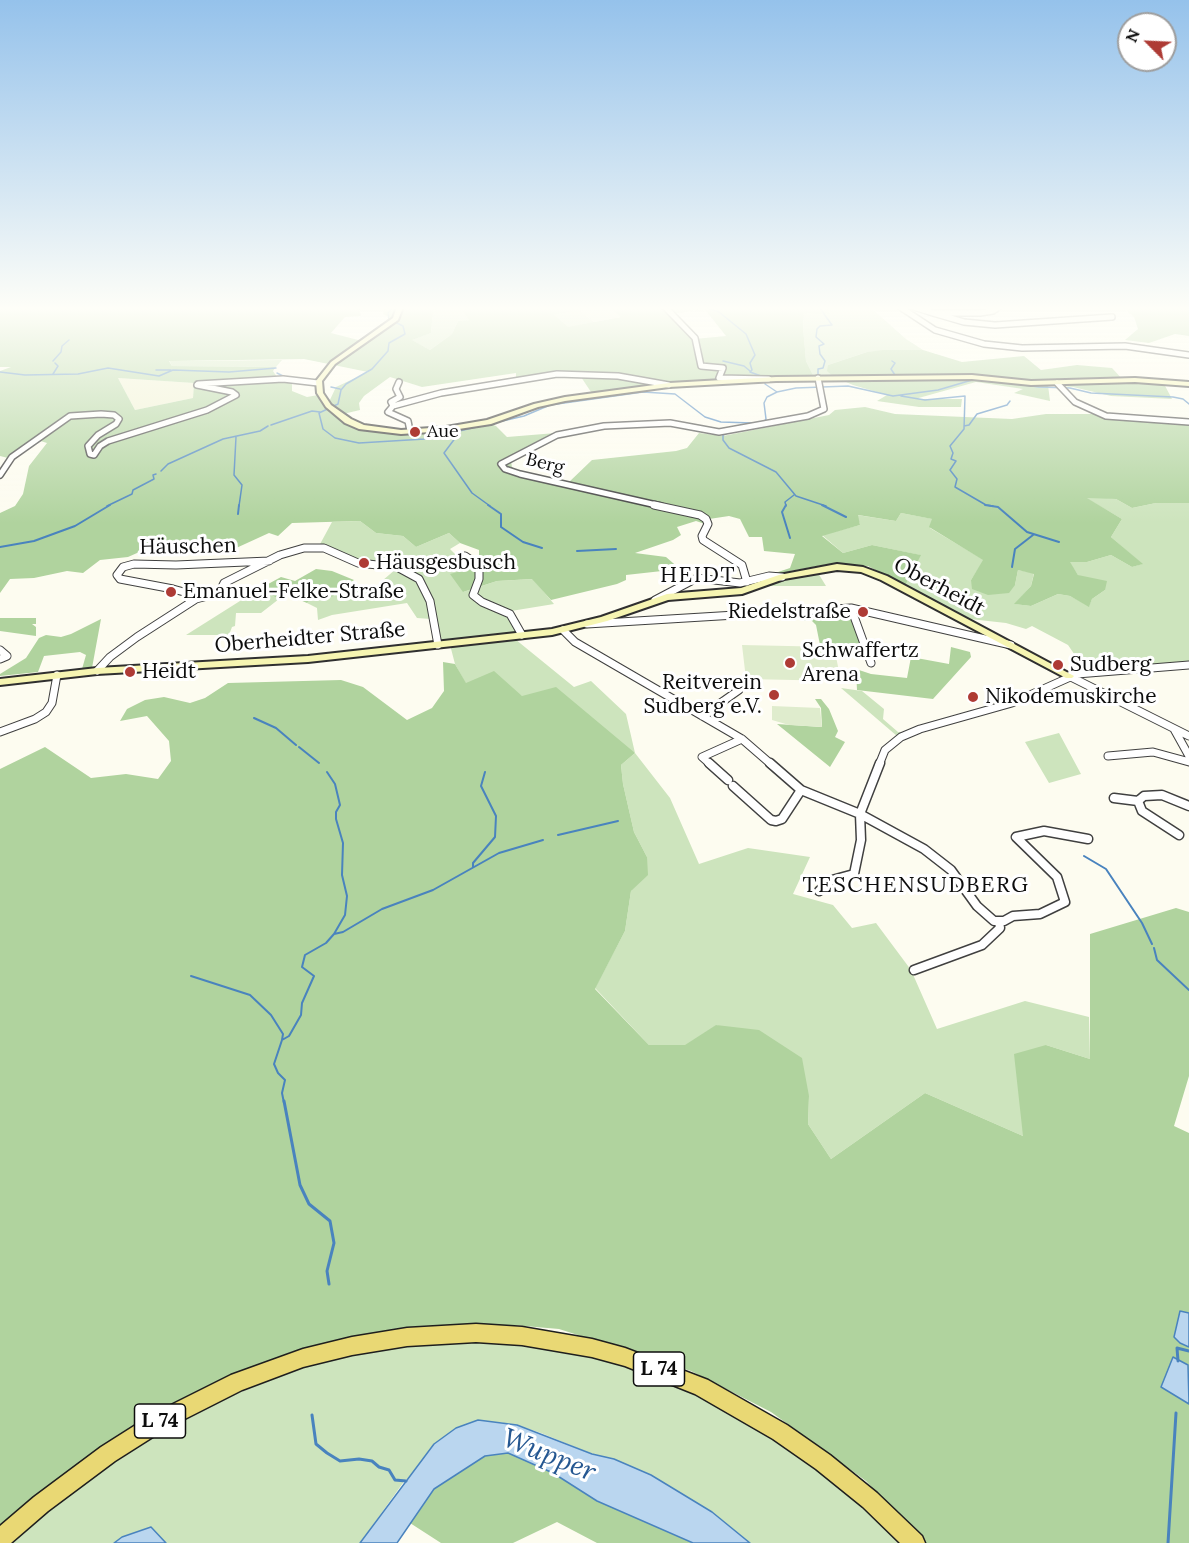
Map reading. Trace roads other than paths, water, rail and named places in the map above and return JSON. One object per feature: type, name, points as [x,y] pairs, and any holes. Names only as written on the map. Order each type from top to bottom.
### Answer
[{"type":"main road","points":[[320,379],[318,384],[321,397],[329,408],[362,428],[410,431],[488,422],[548,402],[669,385],[769,379]]},
{"type":"main road","points":[[996,379],[1059,385],[1135,380],[1189,384]]},
{"type":"main road","name":"Oberheidt","points":[[585,624],[677,595],[742,591],[782,577],[837,567],[876,574],[1069,676]]},
{"type":"main road","name":"Oberheidter Straße","points":[[0,682],[97,671],[308,659],[563,630],[585,624]]},
{"type":"main road","name":"L 74","points":[[0,1539],[68,1483],[117,1449],[160,1421],[238,1382],[284,1365],[352,1346],[418,1335],[469,1333],[522,1336],[592,1348],[634,1360],[701,1387],[750,1414],[816,1457],[870,1500],[915,1543]]},
{"type":"street","points":[[283,379],[318,384]]},
{"type":"street","points":[[0,475],[12,457],[70,416],[101,414],[119,419],[116,424],[91,442],[89,450],[90,454],[94,455],[100,446],[108,441],[207,410],[236,395],[232,392],[197,385],[201,383],[283,379]]},
{"type":"street","points":[[410,431],[408,421],[388,413],[393,406],[441,393],[526,379]]},
{"type":"street","points":[[635,379],[669,385]]},
{"type":"street","name":"Berg","points":[[747,582],[742,565],[703,540],[702,536],[708,524],[706,519],[700,515],[520,474],[505,469],[501,464],[557,435],[598,427],[665,422],[719,432],[786,421],[817,413],[824,409],[818,379]]},
{"type":"street","points":[[393,406],[391,402],[400,397],[396,389],[399,382]]},
{"type":"street","points":[[1059,385],[1075,402],[1106,416],[1189,422]]},
{"type":"street","points":[[219,593],[224,584],[268,561],[288,552],[320,547],[358,563],[397,567],[419,579],[426,588],[430,601],[438,645]]},
{"type":"street","points":[[465,556],[477,564],[479,570],[479,579],[473,595],[482,602],[510,614],[522,635]]},
{"type":"street","name":"Häuschen","points":[[196,599],[191,594],[120,579],[117,575],[119,570],[134,564],[176,565],[268,561]]},
{"type":"street","name":"Oberheidt","points":[[652,602],[697,578],[747,582],[769,576],[782,577]]},
{"type":"street","points":[[97,671],[128,643],[196,599],[219,593],[252,592]]},
{"type":"street","points":[[852,608],[871,663]]},
{"type":"street","points":[[585,624],[852,608],[1011,645]]},
{"type":"street","points":[[563,630],[575,642],[742,739],[801,790],[860,814],[924,849],[951,870],[977,906],[994,921],[1013,916],[1040,914],[1065,902],[1053,872],[1016,837],[1044,831],[1088,839]]},
{"type":"street","points":[[0,650],[7,656],[0,659]]},
{"type":"street","points":[[819,891],[832,880],[854,874],[861,840],[860,814],[885,750],[910,732],[1012,703],[1077,674],[1189,665]]},
{"type":"street","points":[[0,732],[35,719],[46,712],[52,703],[57,675]]},
{"type":"street","points":[[1069,676],[1189,736]]},
{"type":"street","points":[[702,716],[739,690],[740,686],[736,681]]},
{"type":"street","points":[[1174,728],[1189,756]]},
{"type":"street","points":[[742,739],[702,757],[771,820],[782,819],[801,790]]},
{"type":"street","points":[[1108,756],[1153,752],[1189,762]]},
{"type":"street","points":[[1114,798],[1138,801],[1144,796],[1162,795],[1189,806]]},
{"type":"street","points":[[1138,801],[1142,811],[1179,836]]},
{"type":"street","points":[[914,970],[982,945],[1000,928],[999,921]]},
{"type":"water","points":[[1180,1311],[1189,1313],[1189,1347],[1174,1337]]},
{"type":"water","points":[[1173,1357],[1188,1365],[1189,1404],[1161,1387]]},
{"type":"water","name":"Wupper","points":[[478,1420],[517,1425],[592,1454],[614,1459],[651,1475],[712,1512],[750,1543],[693,1543],[597,1501],[553,1473],[508,1453],[485,1456],[434,1489],[397,1543],[360,1543],[434,1444],[456,1428]]},
{"type":"water","points":[[151,1527],[166,1543],[114,1543],[122,1537]]},
{"type":"waterway","points":[[355,379],[341,390],[338,404],[319,413],[323,429],[335,438],[359,443],[425,439],[524,416],[550,405],[643,392],[675,394],[705,417],[721,422],[753,423]]},
{"type":"waterway","points":[[777,392],[796,388],[848,386],[893,396],[938,390],[972,380],[986,380]]},
{"type":"waterway","points":[[765,381],[765,384],[777,392]]},
{"type":"waterway","points":[[994,381],[1039,387],[1070,388],[1091,393],[1173,397],[1183,399],[1189,404]]},
{"type":"waterway","points":[[331,387],[340,389]]},
{"type":"waterway","points":[[764,422],[766,419],[764,403],[767,397],[777,392]]},
{"type":"waterway","points":[[901,396],[925,400],[965,396],[964,426]]},
{"type":"waterway","points":[[964,426],[969,425],[977,414],[1007,405],[1010,401]]},
{"type":"waterway","points":[[271,425],[312,411],[320,412]]},
{"type":"waterway","points":[[161,471],[168,464],[223,439],[260,431],[268,426]]},
{"type":"waterway","points":[[964,426],[950,446],[953,453],[951,459],[956,461],[950,470],[957,479],[955,487],[986,505],[993,506]]},
{"type":"waterway","points":[[730,432],[723,435],[723,440],[729,448],[776,472],[796,496],[826,506]]},
{"type":"waterway","points":[[459,433],[444,453],[472,493],[490,506]]},
{"type":"waterway","points":[[236,437],[234,475],[242,485],[239,506]]},
{"type":"waterway","points":[[107,506],[132,494],[133,490],[154,479],[153,475],[156,474]]},
{"type":"waterway","points":[[786,505],[785,502],[794,495]]},
{"type":"waterway","points":[[0,547],[34,541],[75,526],[110,505]]},
{"type":"waterway","points":[[238,514],[239,505]]},
{"type":"waterway","points":[[488,505],[501,514],[501,527],[523,542],[542,548]]},
{"type":"waterway","points":[[786,505],[782,512],[790,538]]},
{"type":"waterway","points":[[822,505],[846,517]]},
{"type":"waterway","points":[[985,505],[998,507],[1027,532],[1059,542]]},
{"type":"waterway","points":[[1012,567],[1015,549],[1033,535]]},
{"type":"waterway","points":[[577,551],[616,549]]},
{"type":"waterway","points":[[254,718],[276,728],[296,745]]},
{"type":"waterway","points":[[299,747],[319,763]]},
{"type":"waterway","points":[[327,772],[335,784],[340,805],[336,812],[336,819],[343,843],[342,875],[347,896],[345,915],[334,934]]},
{"type":"waterway","points":[[473,867],[473,863],[495,837],[496,816],[481,786],[485,772]]},
{"type":"waterway","points":[[558,835],[618,821]]},
{"type":"waterway","points":[[334,934],[343,932],[382,909],[433,890],[499,853],[543,840]]},
{"type":"waterway","points":[[1084,856],[1106,869],[1142,923],[1152,944]]},
{"type":"waterway","points":[[282,1040],[289,1036],[301,1015],[302,1003],[314,976],[302,967],[305,955],[326,943],[334,934]]},
{"type":"waterway","points":[[1154,948],[1157,960],[1189,990]]},
{"type":"waterway","points":[[191,976],[250,995],[271,1015],[283,1034],[282,1040]]},
{"type":"waterway","points":[[282,1040],[274,1064],[278,1073],[285,1080],[282,1093],[284,1103]]},
{"type":"waterway","points":[[284,1101],[300,1185],[309,1204],[330,1221],[334,1243],[327,1271],[329,1284]]},
{"type":"waterway","points":[[1178,1361],[1177,1348],[1189,1351]]},
{"type":"waterway","points":[[1168,1543],[1176,1413]]},
{"type":"waterway","points":[[312,1415],[316,1444],[327,1453],[340,1461],[359,1459],[372,1461],[379,1467],[389,1470],[395,1480],[406,1481]]},
{"type":"place","name":"Aue","points":[[415,432]]},
{"type":"place","name":"Häusgesbusch","points":[[364,563]]},
{"type":"place","name":"Emanuel-Felke-Straße","points":[[171,592]]},
{"type":"place","name":"Riedelstraße","points":[[863,612]]},
{"type":"place","name":"Schwaffertz Arena","points":[[790,663]]},
{"type":"place","name":"Sudberg","points":[[1058,665]]},
{"type":"place","name":"Heidt","points":[[130,672]]},
{"type":"place","name":"Reitverein Sudberg e.V.","points":[[774,695]]},
{"type":"place","name":"Nikodemuskirche","points":[[973,697]]},
{"type":"district","name":"HEIDT","points":[[698,576]]},
{"type":"district","name":"TESCHENSUDBERG","points":[[916,886]]}]
